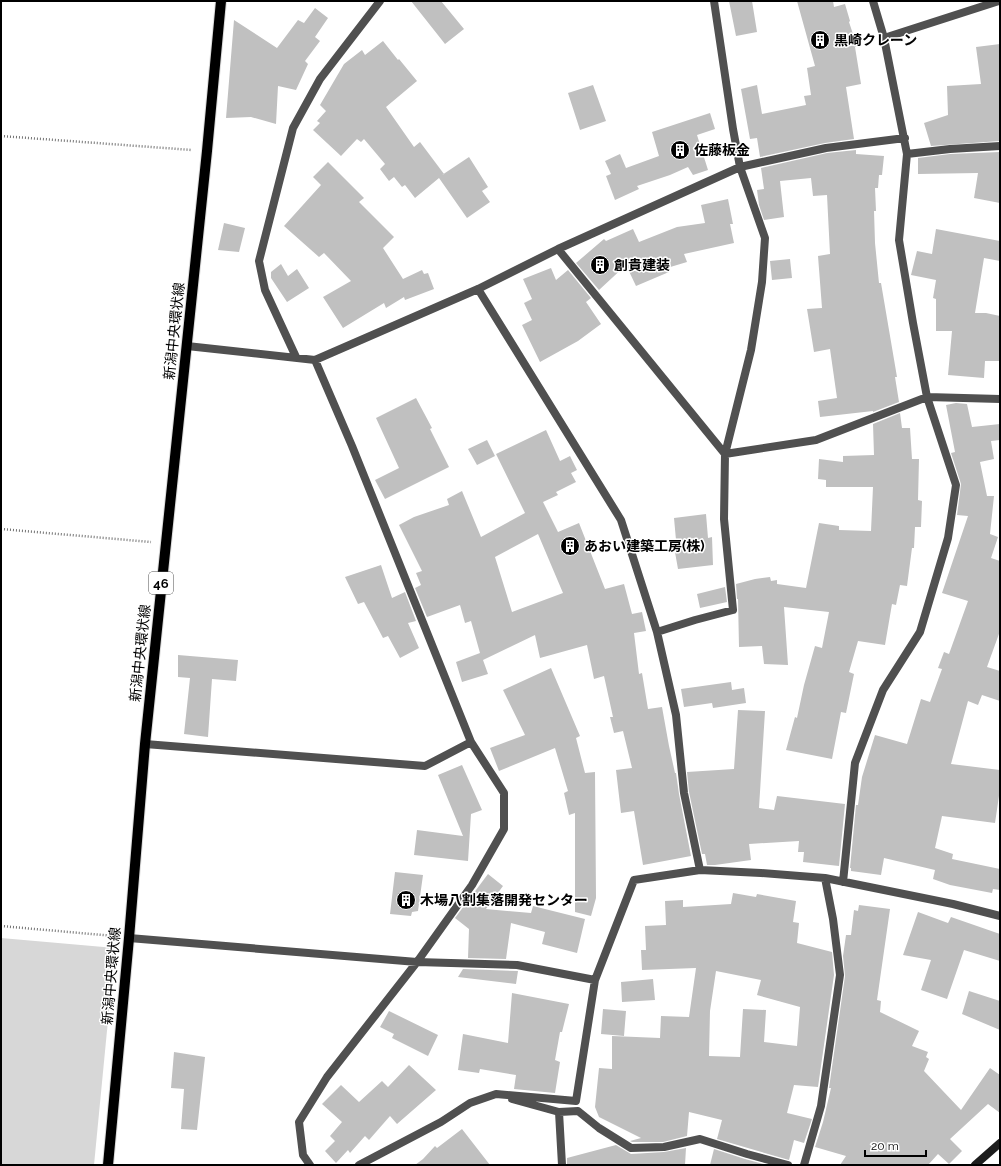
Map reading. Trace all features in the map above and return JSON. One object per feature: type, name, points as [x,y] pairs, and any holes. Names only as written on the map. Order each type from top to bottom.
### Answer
[{"type":"main road","name":"新潟中央環状線","points":[[108,1165],[145,744],[207,151],[221,1]]},
{"type":"street","points":[[296,357],[265,290],[259,261],[293,128],[320,79],[380,1]]},
{"type":"street","points":[[657,632],[733,610],[724,519],[725,454],[751,350],[762,282],[765,238],[740,167],[714,1]]},
{"type":"street","points":[[843,882],[855,763],[883,690],[920,632],[948,538],[956,485],[927,397],[899,240],[907,154],[884,38],[873,1]]},
{"type":"street","points":[[884,38],[999,1]]},
{"type":"street","points":[[187,346],[315,360],[478,289],[558,249],[740,167],[826,148],[905,138]]},
{"type":"street","points":[[907,154],[950,149],[1000,146]]},
{"type":"street","points":[[558,249],[725,454]]},
{"type":"street","points":[[478,289],[621,520],[657,632],[676,715],[684,793],[700,870]]},
{"type":"street","points":[[310,1165],[303,1155],[298,1122],[327,1077],[417,962],[472,885],[504,829],[504,793],[471,742],[352,446],[315,360]]},
{"type":"street","points":[[725,454],[816,440],[927,397],[1000,399]]},
{"type":"street","points":[[145,744],[425,766],[471,742]]},
{"type":"street","points":[[359,1165],[441,1122],[470,1103],[496,1094],[576,1101],[595,980],[634,880],[700,870],[825,878],[953,904],[1000,916]]},
{"type":"street","points":[[804,1165],[821,1106],[840,975],[833,919],[825,878]]},
{"type":"street","points":[[129,938],[417,962],[517,965],[595,980]]},
{"type":"street","points":[[496,1094],[559,1112],[578,1111],[599,1128],[631,1148],[664,1147],[700,1139],[788,1165]]},
{"type":"street","points":[[559,1112],[562,1165]]},
{"type":"street","points":[[975,1165],[1000,1143]]},
{"type":"path","points":[[1,136],[207,151]]},
{"type":"path","points":[[1,529],[165,544]]},
{"type":"path","points":[[1,926],[129,938]]},
{"type":"shaded area","points":[[1,938],[115,948],[94,1165],[1,1165]]},
{"type":"building","points":[[411,1],[441,1],[464,29],[445,44]]},
{"type":"building","points":[[729,1],[752,1],[757,32],[736,36]]},
{"type":"building","points":[[797,1],[833,1],[834,7],[845,4],[857,46],[855,47],[861,84],[846,87],[854,139],[825,143],[760,157],[757,138],[750,139],[741,89],[757,85],[762,114],[806,105],[804,96],[811,95],[807,68],[815,66]]},
{"type":"building","points":[[315,8],[328,18],[315,37],[320,41],[305,61],[308,64],[296,90],[278,86],[276,124],[251,117],[226,118],[234,20],[277,48],[298,20],[304,23]]},
{"type":"building","points":[[383,41],[417,81],[386,107],[414,147],[420,142],[444,174],[469,157],[488,187],[482,191],[490,202],[467,218],[439,178],[415,198],[405,185],[402,187],[394,177],[389,181],[380,169],[385,164],[364,139],[361,142],[357,139],[341,156],[313,130],[320,123],[317,121],[326,111],[320,105],[344,64],[362,50],[365,55]]},
{"type":"building","points":[[1000,44],[1000,141],[931,146],[924,123],[948,115],[947,86],[981,84],[976,47]]},
{"type":"building","points":[[593,85],[606,121],[580,130],[568,93]]},
{"type":"building","name":"佐藤板金","points":[[710,113],[715,129],[697,135],[708,170],[693,175],[688,167],[670,175],[637,186],[639,189],[615,200],[606,176],[611,174],[605,161],[620,154],[626,168],[659,156],[652,132]]},
{"type":"building","points":[[856,150],[856,154],[884,156],[882,175],[879,175],[878,188],[875,188],[875,243],[879,283],[881,283],[897,377],[895,377],[899,402],[873,412],[820,417],[818,401],[837,398],[830,349],[814,352],[807,309],[822,308],[818,256],[830,254],[827,195],[813,196],[811,178],[780,181],[784,217],[764,220],[759,205],[757,190],[764,189],[761,168],[827,153]]},
{"type":"building","points":[[1000,152],[1000,203],[974,198],[978,173],[918,174],[918,158],[950,154]]},
{"type":"building","points":[[328,162],[364,198],[359,202],[394,237],[383,248],[403,279],[422,270],[424,274],[428,273],[434,289],[405,300],[404,297],[386,308],[384,303],[343,328],[323,297],[351,281],[324,253],[319,257],[284,226],[321,185],[313,177]]},
{"type":"building","points":[[728,199],[733,224],[730,224],[734,243],[684,254],[687,262],[667,268],[669,272],[636,286],[626,265],[599,290],[576,263],[604,239],[606,241],[633,229],[639,242],[677,227],[705,223],[701,205]]},
{"type":"building","points":[[224,223],[245,228],[239,252],[218,250]]},
{"type":"building","points":[[936,229],[1000,241],[1000,261],[984,258],[975,313],[986,313],[1000,316],[1000,361],[985,361],[984,378],[948,375],[952,331],[936,331],[936,299],[933,298],[936,280],[911,275],[917,251],[932,254]]},
{"type":"building","points":[[790,259],[792,278],[772,280],[770,261]]},
{"type":"building","points":[[281,264],[288,276],[297,269],[309,288],[287,302],[271,278],[271,272]]},
{"type":"building","points":[[551,268],[556,280],[568,270],[591,298],[586,302],[601,324],[578,341],[540,362],[522,325],[532,320],[524,303],[532,299],[523,279]]},
{"type":"building","points":[[416,398],[432,428],[430,429],[449,467],[385,499],[375,480],[399,468],[376,418]]},
{"type":"building","points":[[956,403],[967,404],[972,427],[1000,424],[1000,440],[991,441],[994,459],[980,462],[987,496],[994,496],[990,534],[998,537],[991,558],[1000,561],[1000,631],[987,667],[1000,671],[1000,701],[982,695],[978,705],[968,701],[951,764],[1000,770],[1000,789],[995,823],[942,816],[935,848],[953,854],[952,859],[1000,869],[1000,890],[993,889],[992,893],[950,885],[933,879],[935,870],[884,858],[881,875],[851,871],[850,868],[856,805],[858,805],[862,777],[875,735],[907,744],[921,699],[930,702],[942,669],[938,668],[944,652],[949,654],[968,601],[942,593],[968,516],[957,515],[961,484],[951,453],[955,452],[946,405]]},
{"type":"building","points":[[900,413],[902,428],[910,428],[912,459],[919,459],[918,500],[922,501],[921,527],[915,527],[914,548],[912,548],[907,586],[900,585],[896,605],[892,604],[885,645],[858,641],[849,672],[854,674],[846,713],[841,712],[832,759],[786,750],[795,717],[797,718],[804,685],[815,646],[822,648],[829,612],[784,607],[788,665],[764,664],[762,646],[739,647],[738,599],[736,584],[770,577],[771,581],[777,580],[777,584],[806,588],[819,523],[839,526],[839,530],[871,531],[873,487],[826,487],[826,480],[818,479],[819,459],[843,462],[843,456],[874,455],[873,424]]},
{"type":"building","points":[[546,430],[560,461],[570,456],[577,470],[571,473],[576,482],[556,492],[558,495],[543,502],[558,532],[579,523],[605,589],[624,584],[632,614],[642,612],[646,631],[634,633],[639,674],[642,673],[648,709],[662,707],[691,856],[643,865],[634,811],[621,813],[616,770],[632,768],[623,731],[614,733],[610,717],[613,717],[604,676],[594,679],[587,645],[540,658],[535,635],[483,660],[488,674],[462,682],[456,662],[480,653],[471,621],[465,623],[460,605],[427,617],[415,588],[421,585],[416,573],[422,571],[399,525],[414,517],[449,505],[447,499],[462,491],[481,537],[525,513],[496,454]],"holes":[[[538,534],[563,593],[512,612],[495,557]]]},
{"type":"building","points":[[487,440],[495,456],[477,465],[468,449]]},
{"type":"building","points":[[706,514],[708,538],[712,537],[713,565],[678,569],[673,541],[676,540],[674,518]]},
{"type":"building","points":[[381,565],[392,598],[405,592],[416,621],[408,623],[419,648],[400,658],[388,636],[383,638],[364,602],[358,604],[345,577]]},
{"type":"building","points":[[725,587],[727,602],[700,608],[697,594]]},
{"type":"building","points":[[178,655],[238,660],[236,681],[212,679],[208,737],[184,734],[190,678],[178,677]]},
{"type":"building","points":[[551,668],[580,736],[576,738],[585,773],[595,772],[596,898],[591,916],[575,912],[575,813],[569,815],[564,793],[568,791],[555,748],[499,771],[490,748],[525,735],[503,690]]},
{"type":"building","points":[[731,682],[732,690],[744,688],[746,703],[713,708],[712,703],[684,707],[681,689]]},
{"type":"building","points":[[738,710],[765,711],[759,808],[774,810],[777,796],[845,804],[839,866],[803,862],[804,852],[798,852],[799,841],[749,844],[751,860],[707,865],[705,854],[702,854],[689,792],[687,772],[734,769]]},
{"type":"building","points":[[462,765],[482,810],[471,814],[468,861],[414,855],[417,830],[463,836],[438,775]]},
{"type":"building","name":"木場八割集落開発センター","points":[[395,872],[423,875],[418,911],[412,912],[411,916],[390,914]]},
{"type":"building","points":[[488,874],[503,886],[486,909],[531,913],[533,906],[585,919],[577,953],[542,944],[545,932],[511,923],[506,959],[468,958],[469,929],[455,918]]},
{"type":"building","points":[[733,893],[756,897],[757,894],[796,901],[793,922],[799,923],[797,943],[832,952],[834,975],[818,1087],[794,1085],[787,1113],[812,1119],[804,1143],[794,1140],[789,1160],[717,1139],[722,1120],[689,1112],[687,1136],[663,1142],[632,1142],[630,1141],[641,1138],[599,1117],[595,1107],[599,1068],[612,1069],[612,1036],[660,1038],[661,1016],[689,1017],[696,968],[642,970],[641,950],[646,950],[645,926],[666,925],[665,901],[683,900],[683,907],[731,904]],"holes":[[[716,971],[761,980],[757,995],[800,1007],[797,1046],[764,1042],[766,1010],[743,1009],[740,1057],[709,1056],[710,1011]]]},
{"type":"building","points":[[859,905],[890,909],[877,1000],[881,1001],[880,1012],[919,1031],[912,1046],[928,1052],[926,1057],[929,1059],[924,1071],[961,1110],[990,1068],[1000,1075],[1000,1113],[988,1104],[950,1139],[962,1151],[949,1164],[938,1154],[928,1165],[840,1165],[846,1156],[815,1147],[831,1088],[829,1088],[845,976],[843,956],[846,935],[851,935],[854,910],[858,911]]},
{"type":"building","points":[[918,912],[948,923],[951,917],[1000,934],[1000,961],[964,950],[947,999],[921,990],[931,960],[903,955]]},
{"type":"building","points":[[463,969],[518,971],[516,984],[458,977]]},
{"type":"building","points":[[653,979],[655,1000],[622,1002],[621,982]]},
{"type":"building","points":[[969,991],[1000,1001],[1000,1030],[962,1014]]},
{"type":"building","points":[[512,993],[569,1004],[562,1032],[560,1032],[555,1060],[560,1062],[555,1093],[514,1089],[516,1075],[480,1069],[479,1073],[458,1070],[463,1034],[508,1043]]},
{"type":"building","points":[[603,1009],[626,1011],[624,1036],[601,1034]]},
{"type":"building","points":[[389,1011],[438,1035],[428,1056],[392,1038],[394,1034],[380,1027]]},
{"type":"building","points":[[174,1052],[205,1057],[197,1130],[181,1129],[184,1089],[171,1088]]},
{"type":"building","points":[[409,1065],[436,1090],[397,1124],[390,1116],[369,1140],[365,1136],[350,1153],[348,1150],[336,1163],[325,1151],[335,1141],[330,1136],[342,1122],[322,1104],[341,1085],[359,1102],[382,1081],[388,1087]]},
{"type":"building","points":[[462,1129],[490,1165],[415,1165],[435,1146],[437,1148]]},
{"type":"building","points":[[616,1145],[631,1154],[664,1152],[686,1148],[685,1165],[567,1165],[567,1158]]},
{"type":"building","points":[[714,1149],[745,1159],[767,1165],[710,1165]]},
{"type":"place","name":"黒崎クレーン","points":[[820,40]]},
{"type":"place","name":"佐藤板金","points":[[680,150]]},
{"type":"place","name":"創貴建装","points":[[600,265]]},
{"type":"place","name":"あおい建築工房(株)","points":[[570,546]]},
{"type":"place","name":"木場八割集落開発センター","points":[[406,900]]}]
